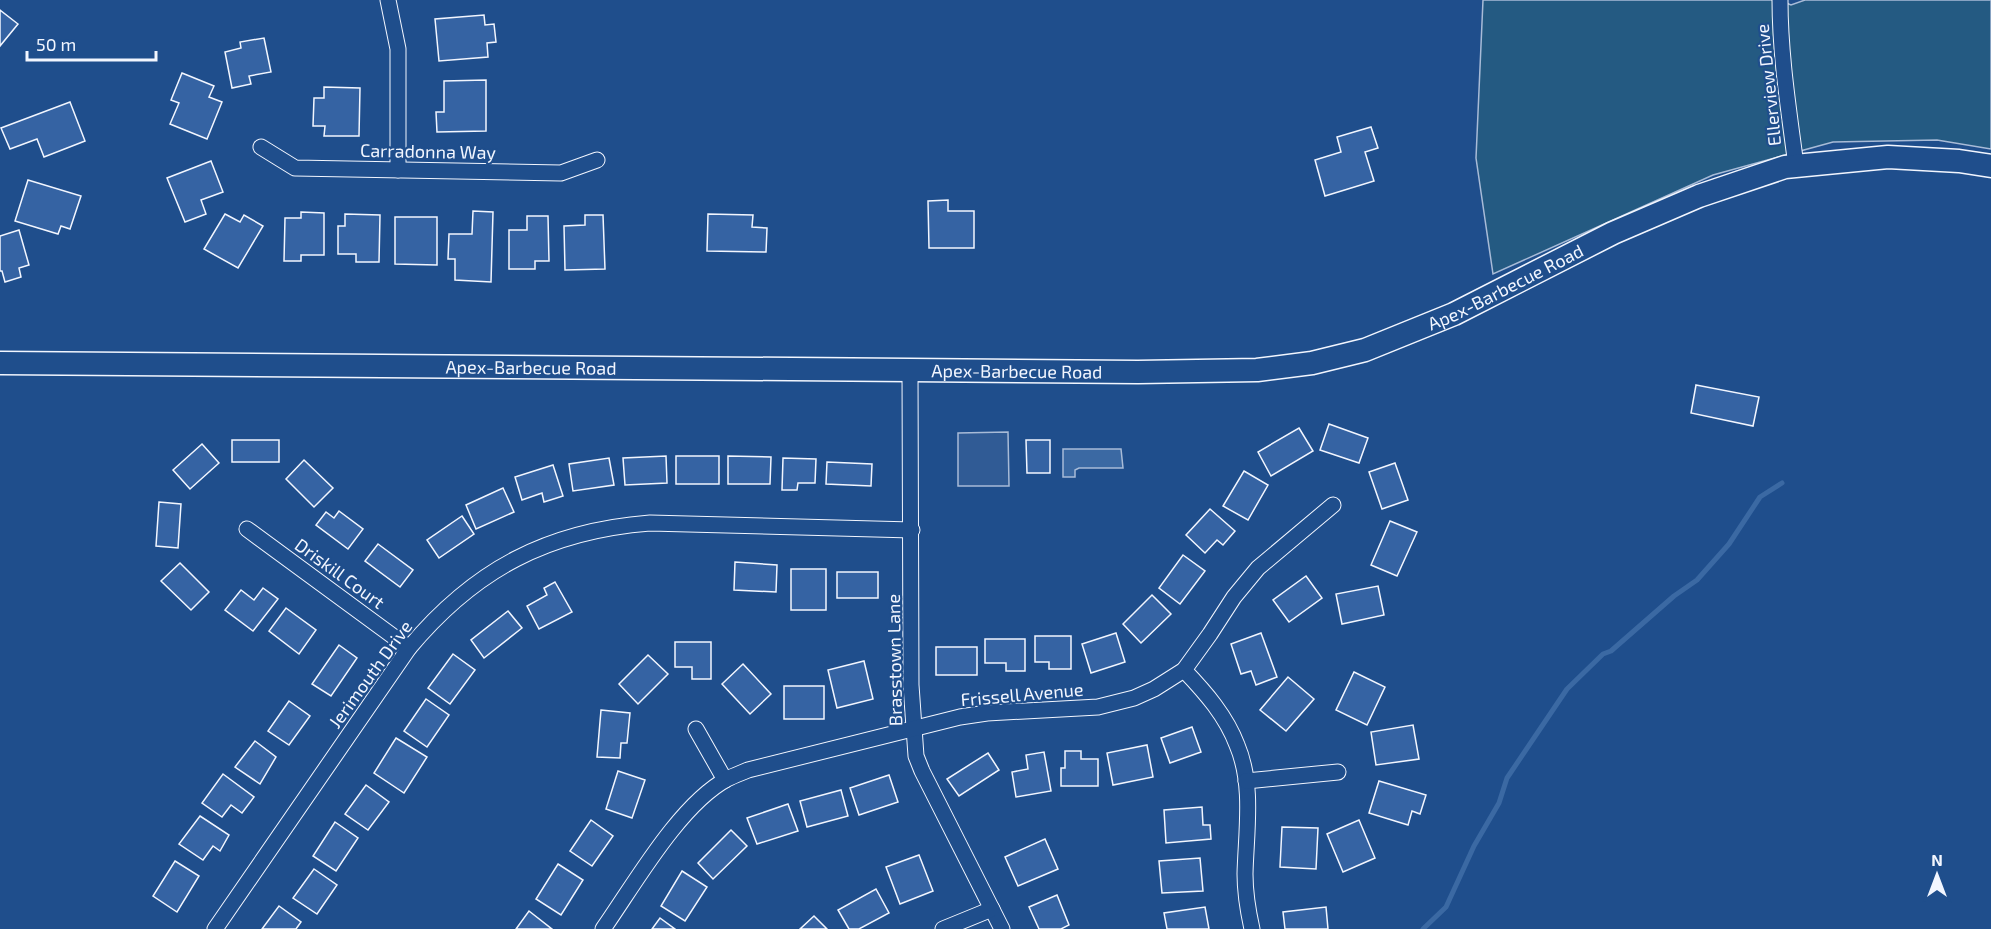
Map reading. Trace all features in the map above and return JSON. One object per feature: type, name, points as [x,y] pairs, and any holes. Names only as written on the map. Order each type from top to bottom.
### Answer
[{"type":"street","points":[[388,0],[398,49],[398,170]]},
{"type":"street","name":"Ellerview Drive","points":[[1780,0],[1784,84],[1796,166]]},
{"type":"street","name":"Carradonna Way","points":[[261,147],[295,168],[561,173],[597,160]]},
{"type":"street","name":"Apex-Barbecue Road","points":[[0,363],[1138,372],[1257,370],[1312,363],[1365,350],[1454,314],[1613,233],[1699,196],[1785,167],[1888,157],[1959,161],[1991,166]]},
{"type":"street","name":"Brasstown Lane","points":[[910,370],[912,685],[916,756],[921,771],[1002,929]]},
{"type":"street","name":"Frissell Avenue","points":[[603,929],[669,833],[704,796],[725,780],[771,763],[960,717],[1116,704],[1134,699],[1154,689],[1184,670],[1234,597],[1258,568],[1333,505]]},
{"type":"street","name":"Jerimouth Drive","points":[[215,929],[409,648],[449,605],[493,572],[520,556],[548,543],[603,528],[651,523],[912,530]]},
{"type":"street","name":"Driskill Court","points":[[247,529],[409,648]]},
{"type":"street","points":[[1184,670],[1217,706],[1238,746],[1248,802],[1246,895],[1252,929]]},
{"type":"street","points":[[696,729],[725,780]]},
{"type":"street","points":[[1246,781],[1338,772]]},
{"type":"street","points":[[943,929],[992,909]]},
{"type":"shaded area","points":[[1483,0],[1779,0],[1791,5],[1805,0],[1991,0],[1991,149],[1937,140],[1833,142],[1713,175],[1493,274],[1476,158]]},
{"type":"shaded area","points":[[1008,432],[1009,486],[958,486],[958,433]]},
{"type":"shaded area","points":[[1063,449],[1121,449],[1123,468],[1079,468],[1075,470],[1075,477],[1063,477]]},
{"type":"building","points":[[0,10],[18,24],[0,46]]},
{"type":"building","points":[[484,15],[485,25],[494,24],[496,42],[487,43],[488,57],[439,61],[435,19]]},
{"type":"building","points":[[264,38],[271,72],[249,76],[251,84],[232,88],[225,52],[241,48],[240,42]]},
{"type":"building","points":[[182,73],[214,86],[209,97],[222,102],[207,139],[170,124],[179,103],[171,100]]},
{"type":"building","points":[[486,80],[486,131],[437,132],[436,112],[444,112],[444,81]]},
{"type":"building","points":[[324,87],[360,88],[359,136],[324,136],[325,126],[313,126],[314,98],[324,98]]},
{"type":"building","points":[[70,102],[85,141],[44,157],[37,139],[10,149],[1,128]]},
{"type":"building","points":[[1371,127],[1378,148],[1365,152],[1374,181],[1325,196],[1315,160],[1341,152],[1337,137]]},
{"type":"building","points":[[211,161],[223,192],[201,200],[206,214],[185,222],[167,178]]},
{"type":"building","points":[[28,180],[81,196],[70,229],[61,226],[58,234],[15,221]]},
{"type":"building","points":[[948,200],[948,211],[974,211],[974,248],[929,248],[928,201]]},
{"type":"building","points":[[473,211],[493,212],[491,282],[455,280],[455,259],[448,259],[449,234],[472,234]]},
{"type":"building","points":[[301,212],[324,213],[324,255],[301,255],[301,261],[284,261],[285,218],[301,218]]},
{"type":"building","points":[[225,214],[240,222],[244,215],[263,226],[238,268],[204,249]]},
{"type":"building","points":[[345,214],[380,215],[379,262],[356,262],[356,254],[338,254],[338,226],[345,226]]},
{"type":"building","points":[[708,214],[753,215],[752,227],[767,228],[766,252],[707,251]]},
{"type":"building","points":[[585,215],[603,215],[605,269],[565,270],[564,226],[585,225]]},
{"type":"building","points":[[527,216],[548,216],[549,261],[535,261],[535,269],[509,269],[509,230],[527,230]]},
{"type":"building","points":[[395,217],[437,217],[437,265],[395,264]]},
{"type":"building","points":[[19,230],[29,265],[19,268],[21,277],[5,282],[2,271],[0,271],[0,236]]},
{"type":"building","points":[[1696,385],[1759,397],[1753,426],[1691,413]]},
{"type":"building","points":[[1329,424],[1368,438],[1359,463],[1320,450]]},
{"type":"building","points":[[1299,428],[1313,451],[1271,476],[1258,452]]},
{"type":"building","points":[[232,440],[279,440],[279,462],[232,462]]},
{"type":"building","points":[[1026,440],[1050,440],[1050,473],[1027,473]]},
{"type":"building","points":[[202,444],[219,463],[190,489],[173,470]]},
{"type":"building","points":[[666,456],[667,483],[625,485],[623,458]]},
{"type":"building","points":[[676,456],[719,456],[719,484],[676,484]]},
{"type":"building","points":[[728,456],[771,457],[770,484],[728,484]]},
{"type":"building","points":[[609,458],[614,485],[573,491],[569,464]]},
{"type":"building","points":[[783,458],[816,459],[815,483],[798,483],[797,490],[782,490]]},
{"type":"building","points":[[304,460],[333,488],[314,507],[286,479]]},
{"type":"building","points":[[827,462],[872,464],[871,486],[826,484]]},
{"type":"building","points":[[1395,463],[1408,500],[1382,509],[1369,472]]},
{"type":"building","points":[[553,465],[563,496],[544,502],[542,493],[522,500],[515,477]]},
{"type":"building","points":[[1244,471],[1268,485],[1248,520],[1223,506]]},
{"type":"building","points":[[503,488],[514,512],[476,529],[466,505]]},
{"type":"building","points":[[159,502],[181,504],[178,548],[156,546]]},
{"type":"building","points":[[1210,509],[1235,531],[1223,545],[1217,540],[1205,553],[1186,535]]},
{"type":"building","points":[[339,511],[363,529],[348,549],[316,525],[326,512],[334,518]]},
{"type":"building","points":[[462,516],[474,534],[439,558],[427,540]]},
{"type":"building","points":[[1390,521],[1417,532],[1397,576],[1371,565]]},
{"type":"building","points":[[378,544],[413,570],[400,587],[365,561]]},
{"type":"building","points":[[1183,555],[1205,571],[1180,604],[1159,588]]},
{"type":"building","points":[[735,562],[777,565],[776,592],[734,590]]},
{"type":"building","points":[[180,563],[209,592],[191,610],[161,581]]},
{"type":"building","points":[[791,569],[826,569],[826,610],[791,610]]},
{"type":"building","points":[[837,572],[878,572],[878,598],[837,598]]},
{"type":"building","points":[[1306,576],[1322,598],[1289,622],[1273,600]]},
{"type":"building","points":[[555,582],[572,612],[539,629],[527,606],[547,595],[544,588]]},
{"type":"building","points":[[1378,586],[1384,615],[1342,624],[1336,594]]},
{"type":"building","points":[[263,588],[278,599],[253,631],[225,610],[241,590],[254,600]]},
{"type":"building","points":[[1152,595],[1171,614],[1141,643],[1123,624]]},
{"type":"building","points":[[286,608],[316,630],[299,654],[269,631]]},
{"type":"building","points":[[508,611],[522,628],[484,658],[471,640]]},
{"type":"building","points":[[1116,633],[1125,662],[1091,673],[1082,644]]},
{"type":"building","points":[[1261,633],[1277,677],[1256,685],[1251,671],[1241,674],[1231,644]]},
{"type":"building","points":[[1035,636],[1071,636],[1071,669],[1049,669],[1049,662],[1035,662]]},
{"type":"building","points":[[985,639],[1025,639],[1025,671],[1006,671],[1006,663],[985,663]]},
{"type":"building","points":[[675,642],[711,642],[711,679],[692,679],[692,667],[675,667]]},
{"type":"building","points":[[339,645],[357,658],[331,696],[312,684]]},
{"type":"building","points":[[936,647],[977,647],[977,675],[936,675]]},
{"type":"building","points":[[453,654],[475,670],[450,704],[428,688]]},
{"type":"building","points":[[648,655],[668,674],[638,704],[619,684]]},
{"type":"building","points":[[864,661],[873,699],[837,708],[828,670]]},
{"type":"building","points":[[743,664],[771,694],[750,714],[722,684]]},
{"type":"building","points":[[1354,672],[1385,687],[1367,725],[1336,710]]},
{"type":"building","points":[[1288,677],[1314,699],[1286,731],[1260,710]]},
{"type":"building","points":[[784,686],[824,686],[824,719],[784,719]]},
{"type":"building","points":[[426,699],[449,715],[427,747],[404,731]]},
{"type":"building","points":[[289,701],[310,716],[289,745],[268,731]]},
{"type":"building","points":[[601,710],[630,713],[627,743],[621,743],[620,758],[597,757]]},
{"type":"building","points":[[1413,725],[1419,759],[1376,765],[1371,732]]},
{"type":"building","points":[[1192,727],[1201,752],[1170,763],[1161,738]]},
{"type":"building","points":[[396,738],[427,757],[404,793],[374,773]]},
{"type":"building","points":[[255,741],[276,757],[260,784],[235,767]]},
{"type":"building","points":[[1147,745],[1153,777],[1113,785],[1107,753]]},
{"type":"building","points":[[1065,751],[1081,751],[1081,759],[1098,759],[1098,786],[1061,786],[1061,768],[1065,768]]},
{"type":"building","points":[[1044,752],[1051,791],[1016,797],[1012,772],[1028,769],[1026,755]]},
{"type":"building","points":[[988,753],[999,770],[959,796],[947,779]]},
{"type":"building","points":[[618,771],[645,780],[632,818],[606,809]]},
{"type":"building","points":[[223,774],[254,797],[242,813],[231,805],[222,817],[202,803]]},
{"type":"building","points":[[889,775],[898,802],[859,815],[850,788]]},
{"type":"building","points":[[1379,781],[1426,795],[1420,814],[1412,811],[1408,825],[1369,813]]},
{"type":"building","points":[[366,785],[389,802],[368,830],[345,814]]},
{"type":"building","points":[[841,790],[848,816],[807,827],[800,801]]},
{"type":"building","points":[[788,804],[798,831],[757,844],[747,818]]},
{"type":"building","points":[[1202,807],[1203,825],[1210,825],[1211,839],[1166,843],[1164,810]]},
{"type":"building","points":[[200,816],[229,835],[220,851],[213,846],[203,860],[179,844]]},
{"type":"building","points":[[591,820],[613,836],[592,866],[570,851]]},
{"type":"building","points":[[1359,820],[1375,858],[1343,872],[1327,834]]},
{"type":"building","points":[[335,822],[358,838],[336,871],[313,856]]},
{"type":"building","points":[[1282,827],[1318,828],[1316,869],[1280,867]]},
{"type":"building","points":[[731,830],[747,846],[713,879],[698,863]]},
{"type":"building","points":[[1045,839],[1058,869],[1018,886],[1005,857]]},
{"type":"building","points":[[919,855],[933,891],[900,904],[886,867]]},
{"type":"building","points":[[1200,858],[1203,891],[1162,893],[1159,861]]},
{"type":"building","points":[[175,861],[199,876],[177,912],[153,896]]},
{"type":"building","points":[[558,864],[583,880],[561,915],[536,899]]},
{"type":"building","points":[[314,869],[337,885],[317,914],[293,898]]},
{"type":"building","points":[[682,871],[707,887],[685,921],[661,906]]},
{"type":"building","points":[[876,889],[889,913],[859,929],[849,929],[838,910]]},
{"type":"building","points":[[1057,895],[1069,925],[1061,929],[1039,929],[1029,907]]},
{"type":"building","points":[[279,906],[301,922],[296,929],[262,929]]},
{"type":"building","points":[[1205,907],[1209,929],[1167,929],[1164,913]]},
{"type":"building","points":[[1326,907],[1328,929],[1285,929],[1283,912]]},
{"type":"building","points":[[529,911],[552,929],[516,929]]},
{"type":"building","points":[[814,916],[827,929],[800,929]]},
{"type":"building","points":[[660,918],[675,929],[652,929]]},
{"type":"waterway","points":[[1423,929],[1446,907],[1474,846],[1499,803],[1507,778],[1567,689],[1603,654],[1611,651],[1674,596],[1697,580],[1729,544],[1760,497],[1782,483]]}]
